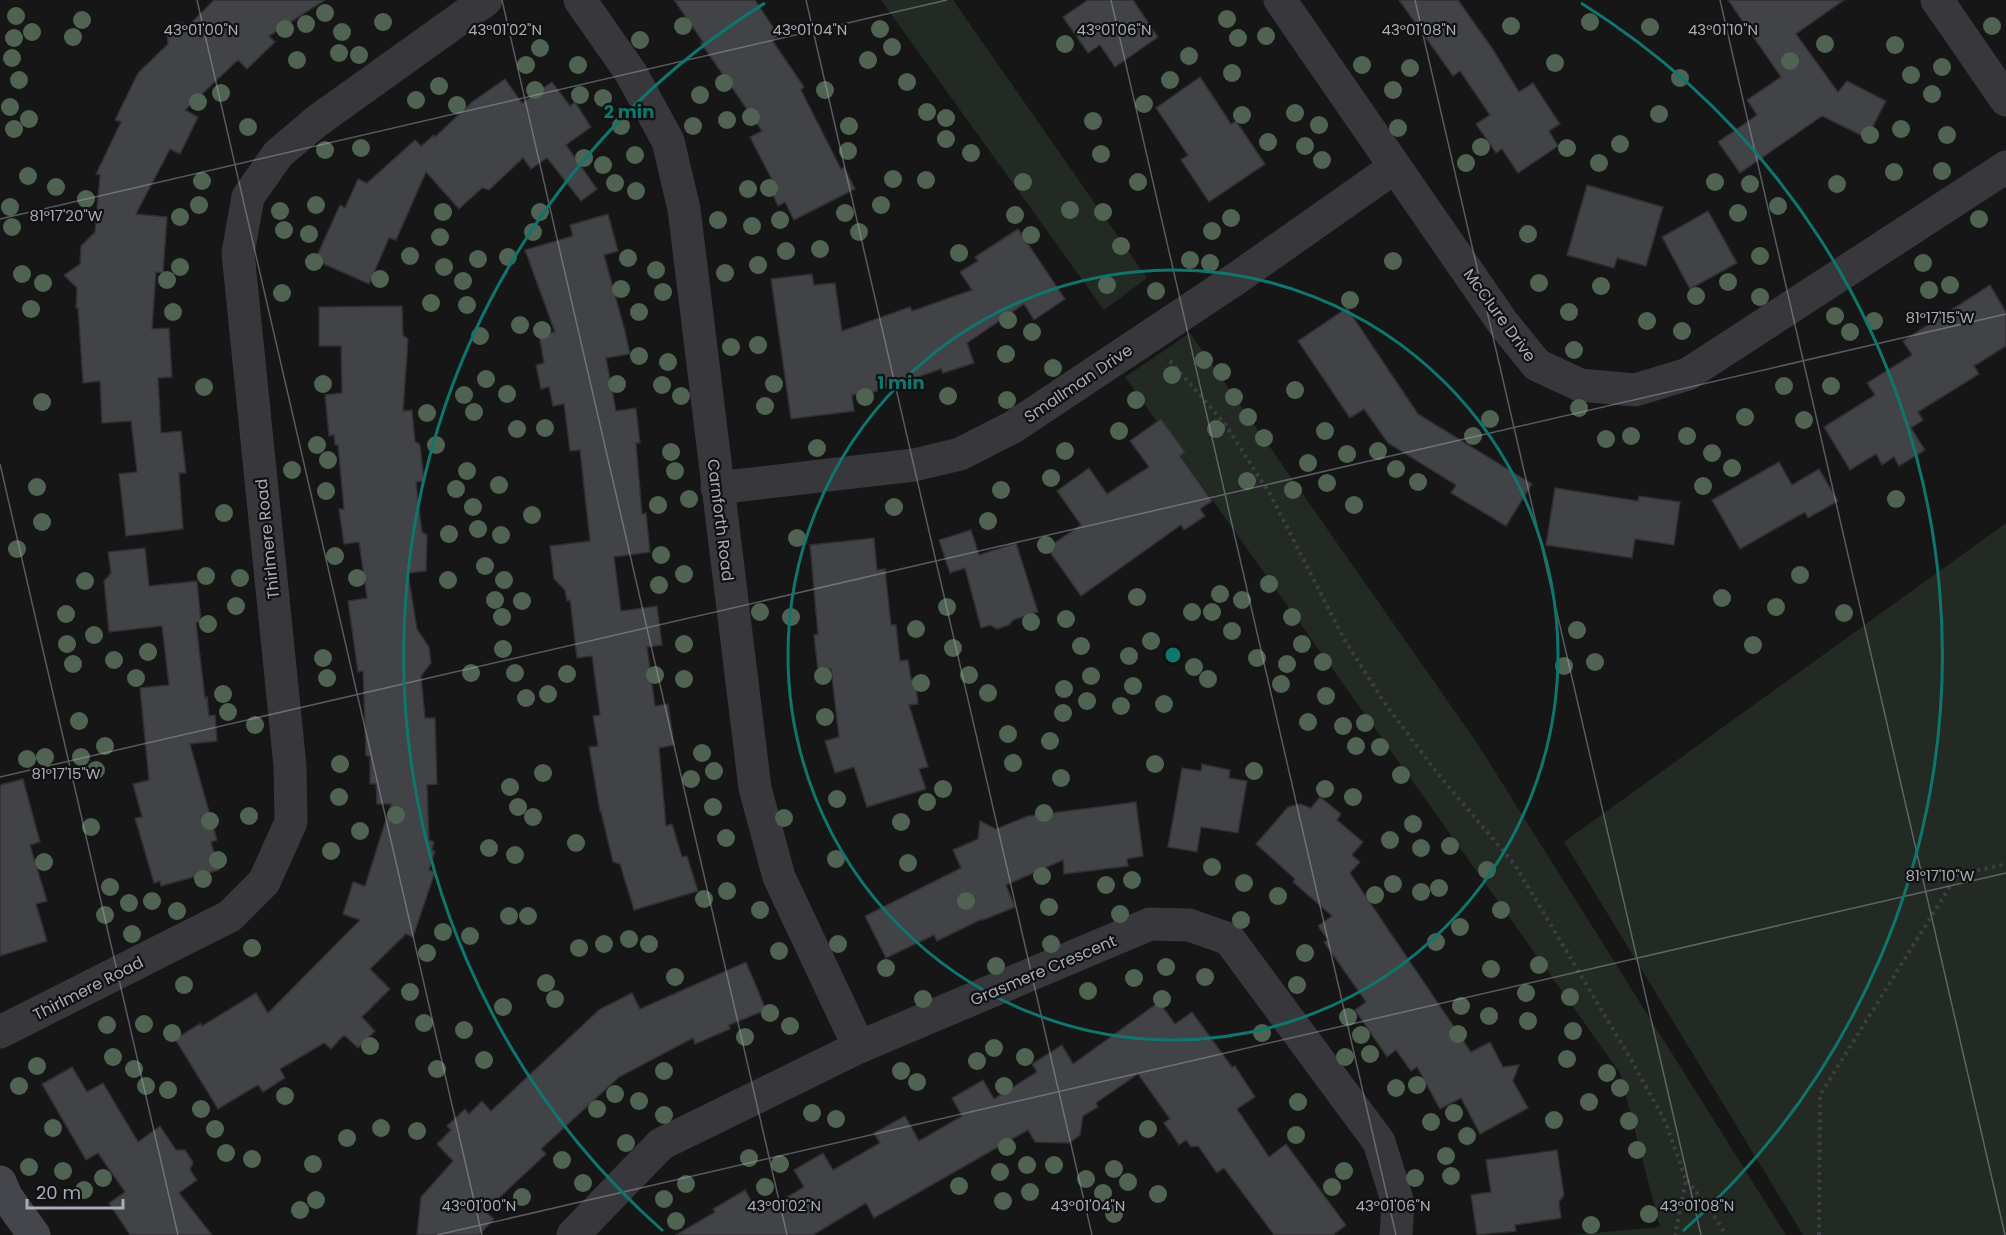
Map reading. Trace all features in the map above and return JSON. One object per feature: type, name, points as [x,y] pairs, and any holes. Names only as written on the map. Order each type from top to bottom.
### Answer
[{"type":"street","name":"Thirlmere Road","points":[[0,1032],[230,916],[264,882],[291,822],[290,766],[238,253],[248,197],[278,154],[317,121],[486,0]]},
{"type":"street","name":"Carnforth Road","points":[[580,0],[631,73],[668,141],[684,209],[755,788],[779,877],[859,1047]]},
{"type":"street","name":"McClure Drive","points":[[1280,0],[1503,322],[1537,365],[1581,385],[1635,390],[1688,374],[2006,167]]},
{"type":"street","points":[[1937,0],[2006,100]]},
{"type":"street","name":"Smallman Drive","points":[[717,488],[914,465],[960,454],[1013,427],[1237,278],[1395,167]]},
{"type":"street","name":"Grasmere Crescent","points":[[573,1235],[661,1144],[859,1047],[1150,924],[1189,925],[1229,939],[1379,1142],[1398,1203],[1396,1235]]},
{"type":"street","points":[[0,1182],[6,1196],[34,1235]]},
{"type":"path","points":[[1153,334],[1162,351],[1225,424],[1263,484],[1344,639],[1386,705],[1438,774],[1515,865],[1665,1121],[1686,1180],[1711,1211],[1726,1235]]},
{"type":"path","points":[[1819,1235],[1820,1095],[1957,875],[2006,864]]},
{"type":"path","points":[[1675,1235],[1686,1180]]},
{"type":"shaded area","points":[[881,0],[953,0],[1147,278],[1104,310]]},
{"type":"shaded area","points":[[1190,333],[1477,743],[1786,1235],[1573,1235],[1660,1227],[1620,1073],[1125,377]]},
{"type":"shaded area","points":[[2006,523],[2006,1235],[1803,1235],[1564,842]]},
{"type":"building","points":[[214,0],[325,0],[269,36],[275,42],[247,69],[238,60],[185,110],[198,117],[180,154],[170,149],[136,214],[167,217],[163,273],[156,272],[152,329],[169,328],[172,377],[158,378],[161,433],[181,431],[186,473],[179,473],[183,529],[126,536],[119,474],[137,472],[131,421],[102,423],[100,381],[83,383],[78,308],[76,308],[77,288],[64,275],[80,264],[81,246],[95,232],[100,175],[96,174],[121,122],[115,120],[138,73],[168,44],[167,32],[178,22],[189,25]]},
{"type":"building","points":[[674,0],[755,0],[779,36],[772,40],[804,87],[801,90],[841,169],[844,167],[855,189],[794,220],[785,202],[778,206],[767,182],[772,180],[750,137],[762,131]]},
{"type":"building","points":[[1088,0],[1133,0],[1158,37],[1115,67],[1100,45],[1088,53],[1063,17]]},
{"type":"building","points":[[1399,0],[1458,0],[1492,48],[1519,92],[1533,83],[1560,124],[1549,131],[1558,146],[1518,173],[1502,149],[1496,153],[1476,124],[1490,115],[1460,71],[1453,76]]},
{"type":"building","points":[[1728,0],[1844,0],[1796,34],[1838,92],[1847,81],[1886,101],[1869,134],[1875,142],[1822,116],[1740,173],[1718,142],[1757,115],[1747,100],[1781,77]]},
{"type":"building","points":[[1200,77],[1231,124],[1236,121],[1265,164],[1209,202],[1181,160],[1188,155],[1156,108]]},
{"type":"building","points":[[505,79],[522,103],[552,82],[570,106],[575,102],[591,127],[566,145],[597,189],[581,201],[547,158],[531,169],[523,158],[489,190],[482,188],[459,209],[426,172],[396,240],[389,238],[369,284],[315,260],[340,205],[345,208],[358,179],[367,183],[415,140],[421,146],[434,135],[435,137],[472,102]]},
{"type":"building","points":[[1587,185],[1663,207],[1646,266],[1617,258],[1614,268],[1567,255]]},
{"type":"building","points":[[1708,211],[1737,263],[1690,289],[1662,237]]},
{"type":"building","points":[[608,214],[618,251],[604,255],[630,354],[606,358],[616,411],[636,408],[640,443],[636,443],[642,514],[646,513],[650,552],[614,557],[621,611],[657,606],[662,645],[647,647],[655,706],[668,704],[674,745],[659,748],[666,826],[672,824],[682,857],[687,856],[698,891],[634,910],[620,864],[613,862],[600,812],[589,747],[598,746],[593,716],[600,715],[592,656],[577,658],[570,600],[567,601],[565,590],[554,579],[550,546],[590,541],[580,450],[570,451],[564,404],[553,406],[549,387],[541,389],[536,365],[544,363],[539,335],[555,332],[525,250],[573,236],[570,225]]},
{"type":"building","points":[[1018,229],[1065,299],[1034,320],[1024,304],[967,343],[974,363],[943,373],[941,369],[874,392],[852,395],[854,411],[791,419],[771,279],[812,274],[814,285],[835,283],[842,331],[910,307],[912,311],[972,290],[960,272],[978,261],[975,257]]},
{"type":"building","points":[[1990,285],[2006,312],[2006,346],[1974,366],[1979,374],[1918,412],[1923,420],[1911,428],[1925,450],[1899,466],[1894,457],[1882,465],[1876,454],[1850,470],[1824,427],[1875,395],[1867,383],[1912,355],[1903,341]]},
{"type":"building","points":[[402,306],[403,335],[408,339],[403,411],[412,410],[415,441],[420,445],[424,481],[416,482],[422,532],[427,535],[426,571],[408,573],[417,629],[429,647],[431,663],[421,676],[425,718],[435,718],[437,784],[427,785],[429,840],[434,842],[432,850],[435,851],[429,870],[435,872],[413,937],[406,934],[370,969],[390,989],[362,1017],[375,1031],[358,1048],[344,1035],[331,1049],[324,1043],[280,1069],[285,1078],[263,1092],[258,1085],[218,1109],[175,1039],[201,1023],[202,1026],[256,993],[268,1013],[360,920],[343,914],[353,882],[365,886],[391,804],[377,804],[376,784],[370,784],[370,756],[366,756],[363,671],[358,672],[348,601],[367,598],[359,542],[344,544],[339,509],[344,509],[338,445],[335,445],[334,435],[329,436],[325,395],[342,393],[341,346],[319,346],[319,307]]},
{"type":"building","points":[[1347,308],[1418,414],[1532,484],[1506,526],[1451,493],[1456,485],[1388,443],[1364,409],[1350,418],[1298,341]]},
{"type":"building","points":[[1161,419],[1185,452],[1180,456],[1212,501],[1200,509],[1205,516],[1184,530],[1181,525],[1081,596],[1047,548],[1081,525],[1057,491],[1089,468],[1107,494],[1149,467],[1130,441]]},
{"type":"building","points":[[1779,462],[1792,485],[1819,469],[1838,501],[1808,518],[1805,512],[1740,549],[1712,500]]},
{"type":"building","points":[[1555,488],[1638,501],[1639,496],[1680,502],[1674,545],[1635,539],[1632,558],[1546,545]]},
{"type":"building","points":[[971,530],[979,555],[1016,543],[1038,612],[1013,620],[1009,625],[997,629],[990,625],[981,628],[965,568],[950,573],[939,540]]},
{"type":"building","points":[[874,538],[877,570],[885,569],[891,625],[896,625],[900,661],[908,660],[911,679],[915,678],[918,704],[909,705],[928,767],[919,769],[926,789],[867,807],[854,767],[835,773],[825,741],[839,737],[831,669],[818,671],[814,635],[818,634],[810,545]]},
{"type":"building","points":[[145,548],[149,586],[197,581],[201,622],[196,623],[205,698],[207,697],[209,716],[215,715],[217,741],[190,744],[217,840],[211,842],[219,870],[161,886],[160,881],[154,883],[135,818],[142,817],[133,784],[149,780],[140,688],[169,685],[162,626],[109,632],[104,581],[111,573],[108,552]]},
{"type":"building","points":[[1202,764],[1230,770],[1229,778],[1247,781],[1238,833],[1201,827],[1197,852],[1168,847],[1182,768],[1201,771]]},
{"type":"building","points":[[23,779],[40,842],[30,845],[47,901],[36,904],[47,941],[0,956],[0,785]]},
{"type":"building","points":[[1320,797],[1341,814],[1337,820],[1363,842],[1352,855],[1360,862],[1350,873],[1471,1052],[1490,1042],[1503,1067],[1519,1065],[1513,1081],[1528,1108],[1480,1134],[1461,1098],[1440,1109],[1417,1067],[1411,1071],[1396,1050],[1387,1057],[1355,1010],[1366,1002],[1324,942],[1328,940],[1318,926],[1332,916],[1293,882],[1295,879],[1256,844],[1288,807],[1300,804],[1311,808]]},
{"type":"building","points":[[1136,802],[1143,856],[1127,859],[1128,866],[1064,874],[1063,860],[1006,885],[1015,907],[982,919],[937,941],[934,935],[886,958],[865,916],[961,868],[953,850],[978,839],[980,821],[996,829],[1028,816]]},
{"type":"building","points":[[746,962],[766,1010],[729,1025],[730,1029],[695,1044],[693,1038],[619,1077],[541,1149],[546,1154],[485,1211],[494,1219],[479,1235],[417,1235],[421,1197],[453,1161],[437,1144],[451,1130],[447,1126],[465,1109],[469,1114],[482,1101],[491,1111],[600,1009],[632,993],[640,1009]]},
{"type":"building","points":[[1159,1002],[1175,1024],[1192,1012],[1232,1067],[1235,1066],[1255,1097],[1237,1109],[1269,1157],[1286,1144],[1346,1225],[1333,1235],[1274,1235],[1224,1168],[1217,1173],[1198,1146],[1191,1147],[1186,1140],[1179,1145],[1164,1123],[1170,1119],[1138,1074],[1096,1103],[1098,1107],[1083,1116],[1080,1135],[1069,1143],[1035,1142],[1028,1130],[874,1218],[866,1203],[813,1235],[676,1235],[715,1212],[713,1209],[745,1190],[759,1214],[804,1187],[794,1170],[823,1153],[833,1170],[880,1143],[874,1133],[905,1116],[919,1141],[962,1116],[952,1098],[983,1080],[994,1099],[1037,1072],[1032,1064],[1062,1045],[1073,1064]]},
{"type":"building","points":[[72,1067],[87,1092],[103,1083],[138,1142],[160,1126],[176,1150],[185,1150],[193,1162],[190,1170],[197,1180],[179,1193],[212,1235],[130,1235],[109,1203],[125,1192],[98,1153],[86,1160],[42,1084]]},
{"type":"building","points":[[1557,1150],[1564,1195],[1559,1202],[1561,1218],[1515,1225],[1516,1231],[1477,1235],[1471,1195],[1491,1192],[1486,1160]]}]
